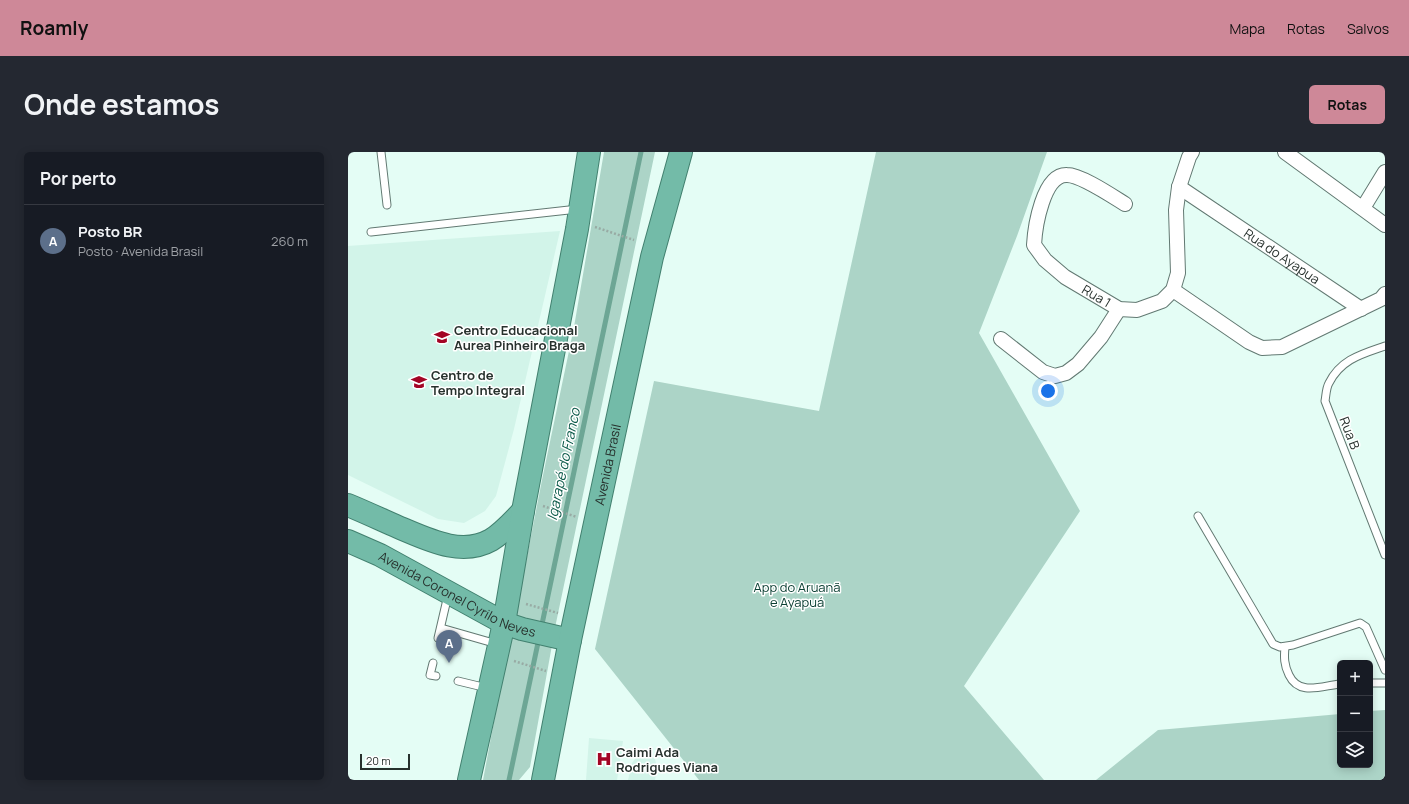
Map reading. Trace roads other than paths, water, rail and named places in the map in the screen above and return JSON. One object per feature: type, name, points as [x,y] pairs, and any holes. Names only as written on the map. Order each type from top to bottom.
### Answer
[{"type":"highway","points":[[469,780],[489,689],[504,652],[512,625],[529,507],[589,152]]},
{"type":"highway","name":"Avenida Brasil","points":[[543,780],[570,640],[652,257],[681,152]]},
{"type":"highway","points":[[348,505],[432,542],[456,547],[473,546],[490,541],[504,531],[529,507]]},
{"type":"highway","name":"Avenida Coronel Cyrilo Neves","points":[[348,540],[380,555],[448,593],[512,625],[570,640]]},
{"type":"street","points":[[1192,152],[1189,156],[1179,187],[1176,210],[1178,273],[1173,290],[1249,342],[1262,348],[1282,347],[1381,299],[1385,294]]},
{"type":"street","points":[[1285,152],[1385,225]]},
{"type":"street","points":[[1363,208],[1385,172]]},
{"type":"street","name":"Rua 1","points":[[1125,204],[1081,179],[1068,174],[1059,176],[1051,183],[1043,200],[1034,245],[1045,260],[1065,277],[1119,309],[1137,310],[1162,301],[1173,290]]},
{"type":"street","name":"Rua do Ayapua","points":[[1179,187],[1361,309]]},
{"type":"street","points":[[1001,339],[1043,372],[1056,376],[1066,373],[1078,364],[1101,337],[1119,309]]},
{"type":"lane","points":[[381,152],[387,205]]},
{"type":"lane","points":[[372,232],[580,209]]},
{"type":"lane","name":"Rua B","points":[[1385,346],[1352,358],[1340,368],[1328,384],[1325,401],[1385,555]]},
{"type":"lane","points":[[1198,516],[1271,641],[1277,646],[1286,647],[1360,623],[1366,627],[1385,670]]},
{"type":"lane","points":[[438,638],[448,593]]},
{"type":"lane","points":[[441,628],[504,652]]},
{"type":"lane","points":[[1286,647],[1284,661],[1293,682],[1298,686],[1307,688],[1337,684]]},
{"type":"lane","points":[[433,662],[430,675],[436,676]]},
{"type":"lane","points":[[458,681],[489,689]]},
{"type":"lane","points":[[1373,683],[1385,683]]},
{"type":"waterway","name":"Igarapé do Franco","points":[[541,629],[641,152]]},
{"type":"waterway","name":"Igarapé do Franco","points":[[509,780],[539,638]]},
{"type":"place","name":"Centro Educacional Aurea Pinheiro Braga","points":[[442,337]]},
{"type":"place","name":"Centro de Tempo Integral","points":[[419,382]]},
{"type":"place","name":"Posto BR","points":[[449,663]]},
{"type":"place","name":"Caimi Ada Rodrigues Viana","points":[[604,759]]},
{"type":"park label","name":"App do Aruanã e Ayapuá","points":[[797,594]]}]
